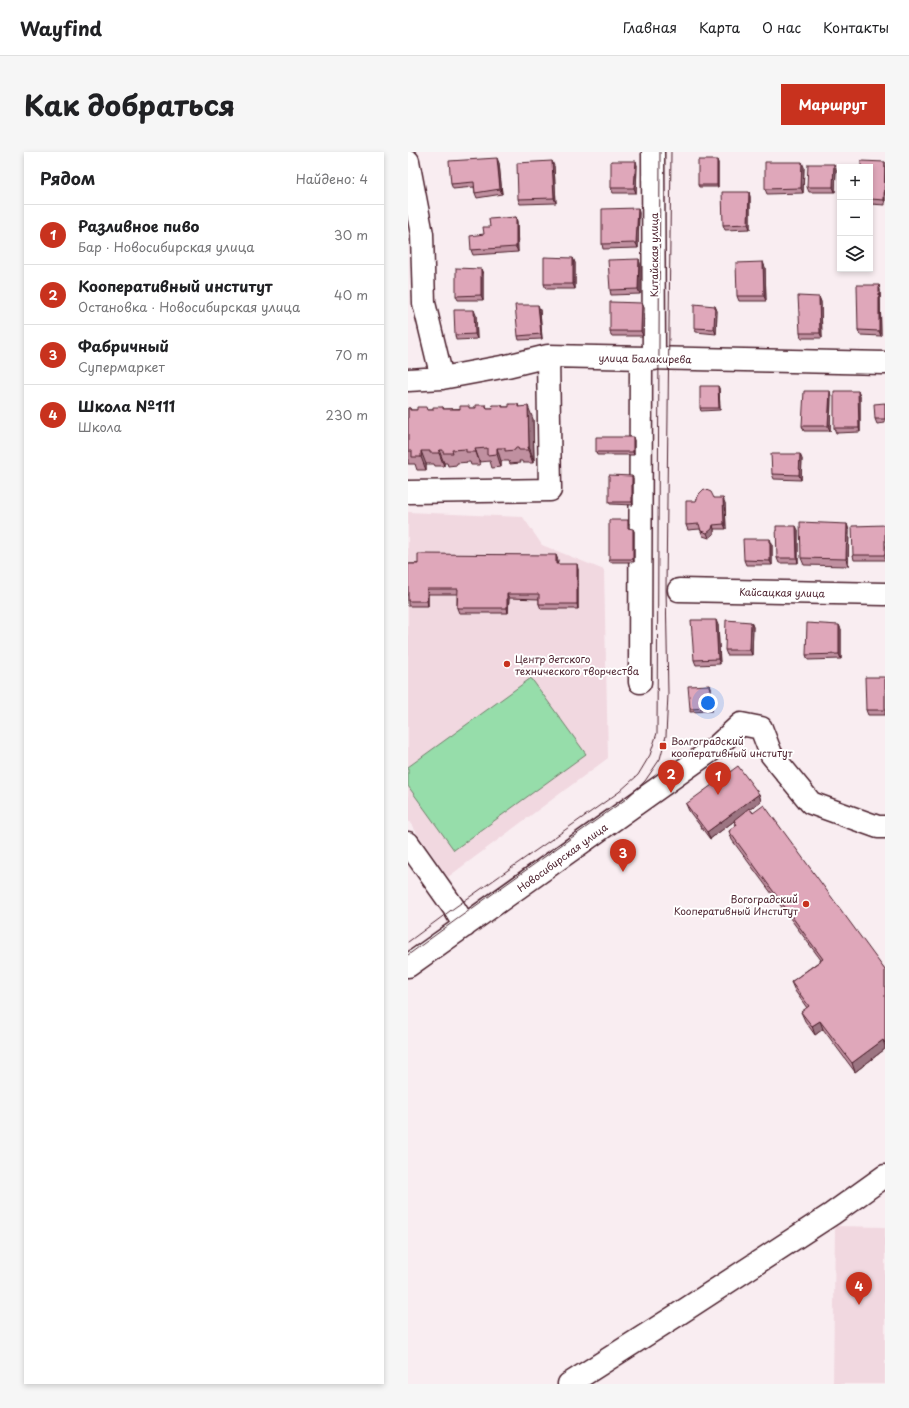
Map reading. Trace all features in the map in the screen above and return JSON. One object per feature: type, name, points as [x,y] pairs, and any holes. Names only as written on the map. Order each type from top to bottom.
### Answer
[{"type":"street","name":"Китайская улица","points":[[640,682],[653,152]]},
{"type":"street","points":[[408,161],[422,234],[424,303],[442,378]]},
{"type":"street","name":"улица Балакирева","points":[[408,380],[442,378],[507,366],[548,356],[885,363]]},
{"type":"street","points":[[408,492],[550,490],[548,356]]},
{"type":"street","name":"Кайсацкая улица","points":[[679,590],[885,594]]},
{"type":"street","name":"Новосибирская улица","points":[[408,966],[716,747],[741,724],[761,728],[771,754],[811,803],[883,830]]},
{"type":"street","points":[[408,842],[465,926]]},
{"type":"street","points":[[572,1382],[832,1214],[885,1176]]},
{"type":"shaded area","name":"Центр детского технического творчества","points":[[408,512],[523,517],[542,545],[604,570],[608,758],[448,877],[408,820]]},
{"type":"shaded area","points":[[835,1226],[885,1227],[885,1384],[833,1384]]},
{"type":"green space","points":[[531,678],[586,754],[454,850],[408,786],[408,767]]},
{"type":"building","points":[[497,158],[500,189],[475,193],[474,182],[451,184],[449,161]]},
{"type":"building","points":[[698,160],[717,160],[717,185],[698,185]]},
{"type":"building","points":[[552,161],[554,198],[518,199],[517,163]]},
{"type":"building","points":[[611,161],[636,161],[634,188],[611,188]]},
{"type":"building","points":[[861,161],[885,162],[884,200],[873,199],[873,164],[861,164]]},
{"type":"building","points":[[765,162],[802,162],[801,188],[765,189]]},
{"type":"building","points":[[808,164],[834,164],[833,187],[807,187]]},
{"type":"building","points":[[722,192],[749,192],[748,224],[723,225]]},
{"type":"building","points":[[638,208],[636,243],[602,244],[602,209]]},
{"type":"building","points":[[516,217],[516,247],[471,250],[470,236],[484,234],[483,227],[490,227],[489,219]]},
{"type":"building","points":[[544,257],[573,258],[573,284],[544,284]]},
{"type":"building","points":[[639,259],[638,289],[610,290],[608,260]]},
{"type":"building","points":[[763,262],[764,296],[737,296],[736,263]]},
{"type":"building","points":[[456,268],[481,269],[481,295],[456,296]]},
{"type":"building","points":[[857,285],[879,285],[879,331],[858,330]]},
{"type":"building","points":[[798,296],[819,297],[820,333],[800,333]]},
{"type":"building","points":[[610,302],[642,303],[641,331],[610,331]]},
{"type":"building","points":[[694,304],[715,306],[714,329],[694,328]]},
{"type":"building","points":[[515,305],[538,305],[541,334],[518,336]]},
{"type":"building","points":[[454,310],[474,310],[475,334],[455,335]]},
{"type":"building","points":[[700,386],[718,386],[719,408],[700,408]]},
{"type":"building","points":[[804,391],[830,391],[828,426],[802,426]]},
{"type":"building","points":[[834,391],[858,391],[859,428],[834,428]]},
{"type":"building","points":[[885,403],[885,419],[875,419],[874,404]]},
{"type":"building","points":[[509,404],[518,404],[518,407],[528,406],[528,450],[519,450],[518,448],[515,448],[515,450],[505,451],[505,448],[497,448],[497,454],[487,455],[487,448],[475,449],[476,452],[466,452],[466,449],[452,450],[453,453],[443,453],[443,450],[439,450],[439,453],[421,451],[421,457],[412,457],[412,451],[408,451],[408,408],[410,408],[410,410],[417,410],[417,407],[426,407],[427,410],[433,410],[433,407],[443,407],[443,409],[460,409],[460,406],[476,408],[476,405],[486,405],[486,408],[493,408],[492,405],[509,407]]},
{"type":"building","points":[[596,437],[633,437],[633,452],[596,452]]},
{"type":"building","points":[[771,454],[800,454],[799,475],[772,474]]},
{"type":"building","points":[[609,475],[632,476],[632,502],[609,502]]},
{"type":"building","points":[[704,489],[711,492],[714,498],[723,498],[724,524],[713,525],[712,529],[707,533],[701,531],[699,524],[686,525],[686,501],[696,501],[699,494]]},
{"type":"building","points":[[609,520],[628,520],[628,528],[633,529],[633,559],[609,559]]},
{"type":"building","points":[[800,522],[847,524],[846,559],[801,558]]},
{"type":"building","points":[[885,525],[885,555],[853,555],[852,526]]},
{"type":"building","points":[[776,526],[796,526],[797,558],[777,558]]},
{"type":"building","points":[[743,539],[770,539],[770,561],[744,560]]},
{"type":"building","points":[[418,554],[556,555],[556,564],[577,564],[577,604],[539,604],[539,594],[507,594],[507,608],[457,608],[458,589],[427,589],[427,601],[408,601],[408,564],[418,564]]},
{"type":"building","points":[[691,620],[716,620],[718,659],[694,660]]},
{"type":"building","points":[[726,620],[751,622],[750,650],[725,650]]},
{"type":"building","points":[[807,623],[839,625],[839,654],[806,655]]},
{"type":"building","points":[[865,677],[885,677],[885,710],[866,710]]},
{"type":"building","points":[[710,685],[711,708],[690,709],[688,686]]},
{"type":"building","points":[[738,766],[759,794],[707,832],[686,804]]},
{"type":"building","name":"Вогоградский Кооперативный Институт","points":[[764,805],[885,970],[885,1043],[883,1040],[852,1063],[820,1021],[812,1026],[801,1012],[809,1006],[791,982],[823,959],[729,831],[737,825],[734,820],[749,808],[753,813]]},
{"type":"tram line","points":[[408,942],[619,792],[638,775],[650,755],[657,733],[660,152]]},
{"type":"tram line","points":[[408,955],[626,799],[645,781],[660,759],[666,736],[668,694],[666,588],[671,152]]},
{"type":"place","name":"Центр детского технического творчества","points":[[507,664]]},
{"type":"place","name":"Волгоградский кооперативный институт","points":[[663,746]]},
{"type":"place","name":"Кооперативный институт","points":[[671,793]]},
{"type":"place","name":"Разливное пиво","points":[[718,795]]},
{"type":"place","name":"Фабричный","points":[[623,872]]},
{"type":"place","name":"Вогоградский Кооперативный Институт","points":[[806,904]]},
{"type":"place","name":"Школа №111","points":[[859,1305]]}]
